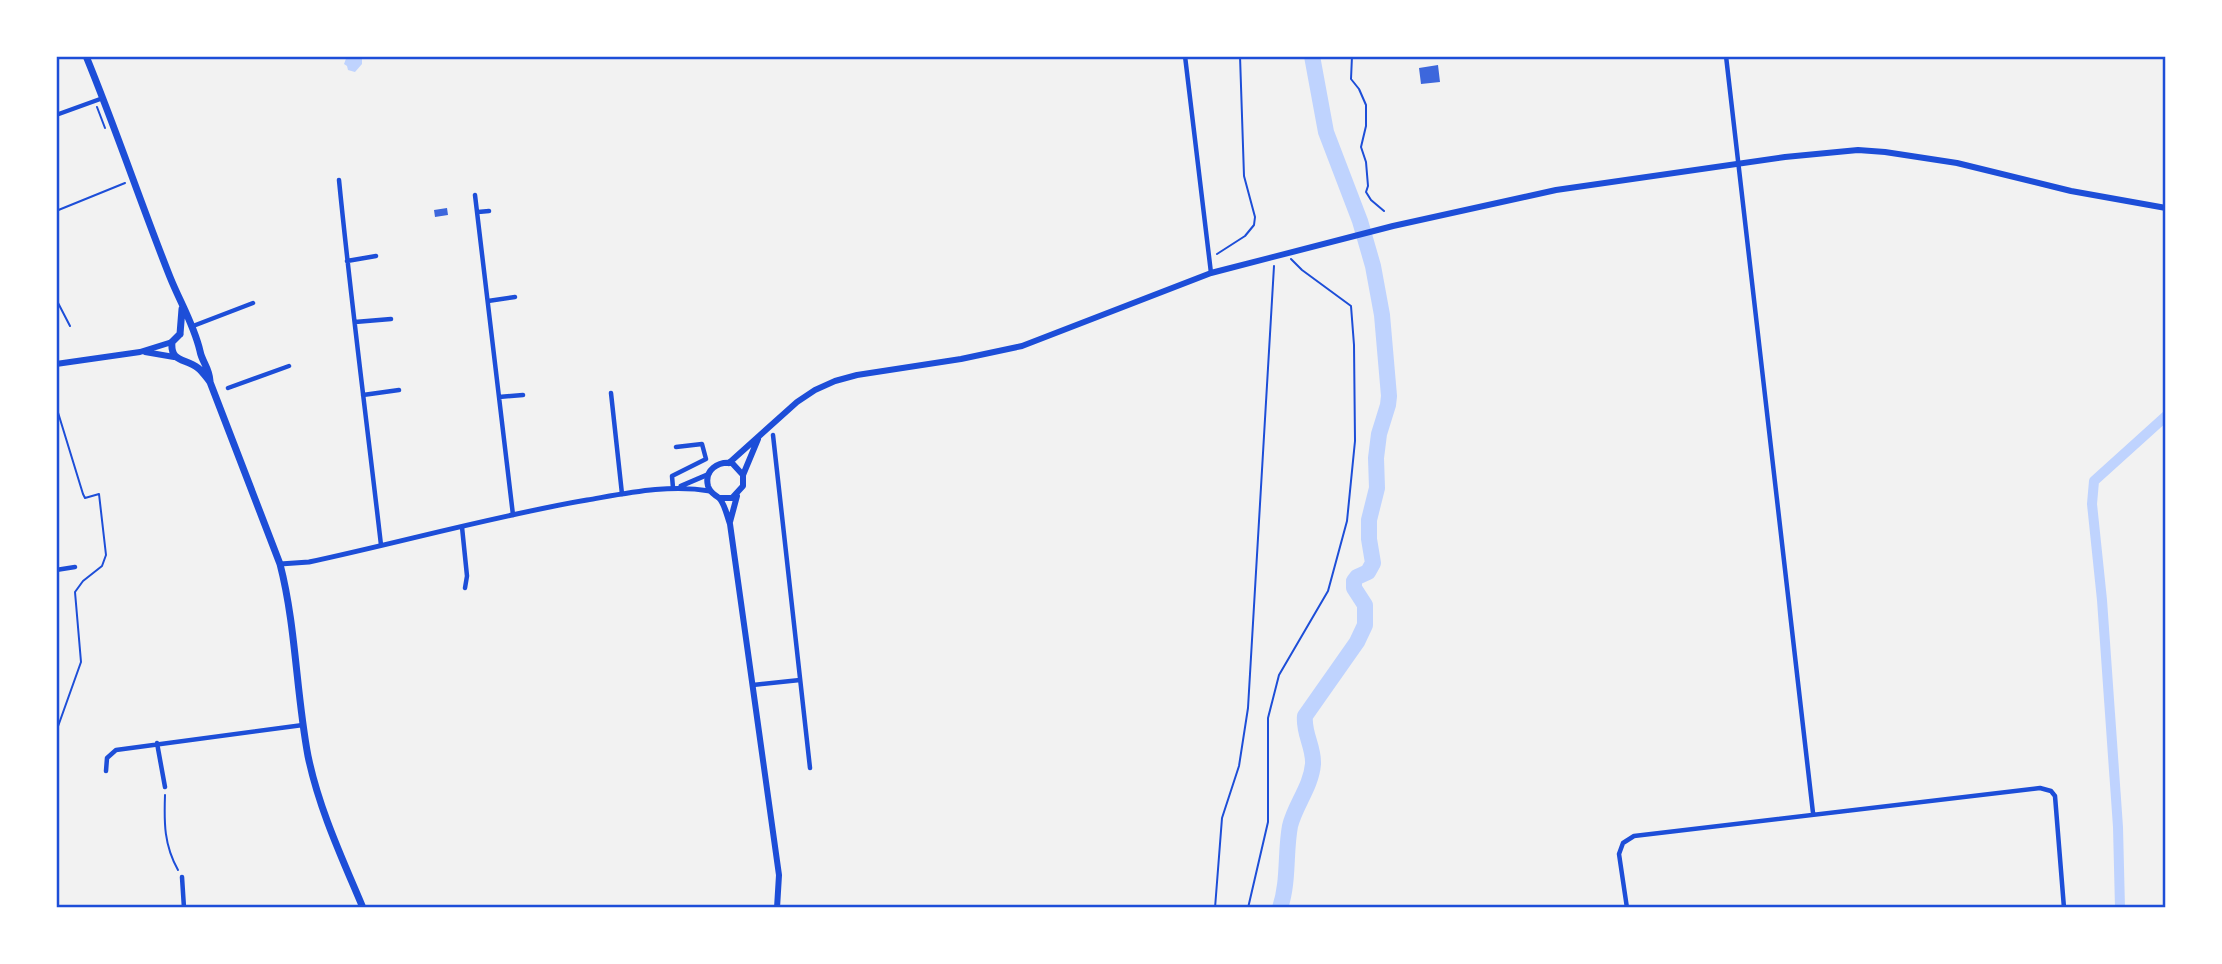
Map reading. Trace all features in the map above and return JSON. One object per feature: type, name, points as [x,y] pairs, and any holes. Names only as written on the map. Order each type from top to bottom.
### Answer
[{"type":"main road","points":[[86,56],[128,168],[200,344],[210,382],[280,564],[308,756],[320,801],[363,908]]},
{"type":"main road","points":[[777,908],[779,874],[730,524],[720,499],[710,491],[707,482],[716,465],[729,463],[797,402],[815,390],[865,373],[961,359],[1023,346],[1211,273],[1397,225],[1553,191],[1833,151],[1885,152],[1957,163],[2071,191],[2166,208]]},
{"type":"main road","points":[[180,334],[182,304]]},
{"type":"main road","points":[[56,364],[140,352],[172,342],[180,334],[189,333],[196,337]]},
{"type":"main road","points":[[172,342],[174,357]]},
{"type":"main road","points":[[140,352],[174,357],[187,362],[200,369],[210,382]]},
{"type":"main road","points":[[187,362],[195,359],[200,352]]},
{"type":"main road","points":[[730,524],[737,496],[743,486],[743,475],[760,434]]},
{"type":"main road","points":[[729,463],[743,475]]},
{"type":"main road","points":[[720,499],[737,496]]},
{"type":"street","points":[[1185,56],[1211,273]]},
{"type":"street","points":[[1726,56],[1813,813]]},
{"type":"street","points":[[56,115],[103,97]]},
{"type":"street","points":[[339,180],[381,545]]},
{"type":"street","points":[[475,195],[513,515]]},
{"type":"street","points":[[478,212],[489,211]]},
{"type":"street","points":[[347,261],[376,256]]},
{"type":"street","points":[[488,301],[515,297]]},
{"type":"street","points":[[193,327],[253,303]]},
{"type":"street","points":[[355,322],[391,319]]},
{"type":"street","points":[[228,388],[289,366]]},
{"type":"street","points":[[363,395],[399,390]]},
{"type":"street","points":[[611,393],[622,494]]},
{"type":"street","points":[[499,397],[523,395]]},
{"type":"street","points":[[773,435],[810,768]]},
{"type":"street","points":[[675,488],[672,477],[706,459],[702,444],[676,447]]},
{"type":"street","points":[[675,488],[709,474]]},
{"type":"street","points":[[280,564],[309,562],[513,515],[622,494],[675,488],[710,491]]},
{"type":"street","points":[[462,527],[466,588]]},
{"type":"street","points":[[56,570],[75,567]]},
{"type":"street","points":[[754,685],[800,680]]},
{"type":"street","points":[[106,771],[107,758],[112,751],[304,725]]},
{"type":"street","points":[[157,743],[165,787]]},
{"type":"street","points":[[1627,908],[1619,854],[1620,848],[1628,839],[1813,813],[2047,788],[2054,796],[2064,908]]},
{"type":"street","points":[[182,877],[184,908]]},
{"type":"path","points":[[1214,256],[1245,236],[1254,225],[1255,217],[1244,176],[1240,56]]},
{"type":"path","points":[[1352,56],[1351,79],[1366,105],[1366,126],[1361,148],[1366,162],[1366,192],[1384,211]]},
{"type":"path","points":[[56,211],[126,184]]},
{"type":"path","points":[[1248,908],[1268,822],[1268,718],[1279,675],[1328,591],[1348,521],[1355,441],[1351,306],[1302,270],[1287,253]]},
{"type":"path","points":[[1215,908],[1221,828],[1239,766],[1248,708],[1274,270],[1271,257]]},
{"type":"path","points":[[56,299],[71,326]]},
{"type":"path","points":[[56,406],[83,494],[85,498],[99,494],[106,555],[102,566],[83,581],[75,592],[80,662],[56,732]]},
{"type":"path","points":[[165,787],[163,824],[168,853],[182,877]]},
{"type":"water","points":[[347,56],[358,56],[362,59],[362,64],[355,72],[348,70],[344,64]]},
{"type":"building","points":[[1438,65],[1440,82],[1421,84],[1419,68]]},
{"type":"building","points":[[447,208],[448,215],[435,217],[434,210]]},
{"type":"waterway","points":[[1280,908],[1285,888],[1290,826],[1312,772],[1312,752],[1305,716],[1357,642],[1365,625],[1365,605],[1354,588],[1354,581],[1368,572],[1373,563],[1369,520],[1377,488],[1376,458],[1379,434],[1389,396],[1382,315],[1373,266],[1360,221],[1326,132],[1312,56]]},
{"type":"waterway","points":[[2120,908],[2118,827],[2102,600],[2092,504],[2094,481],[2166,416]]}]
